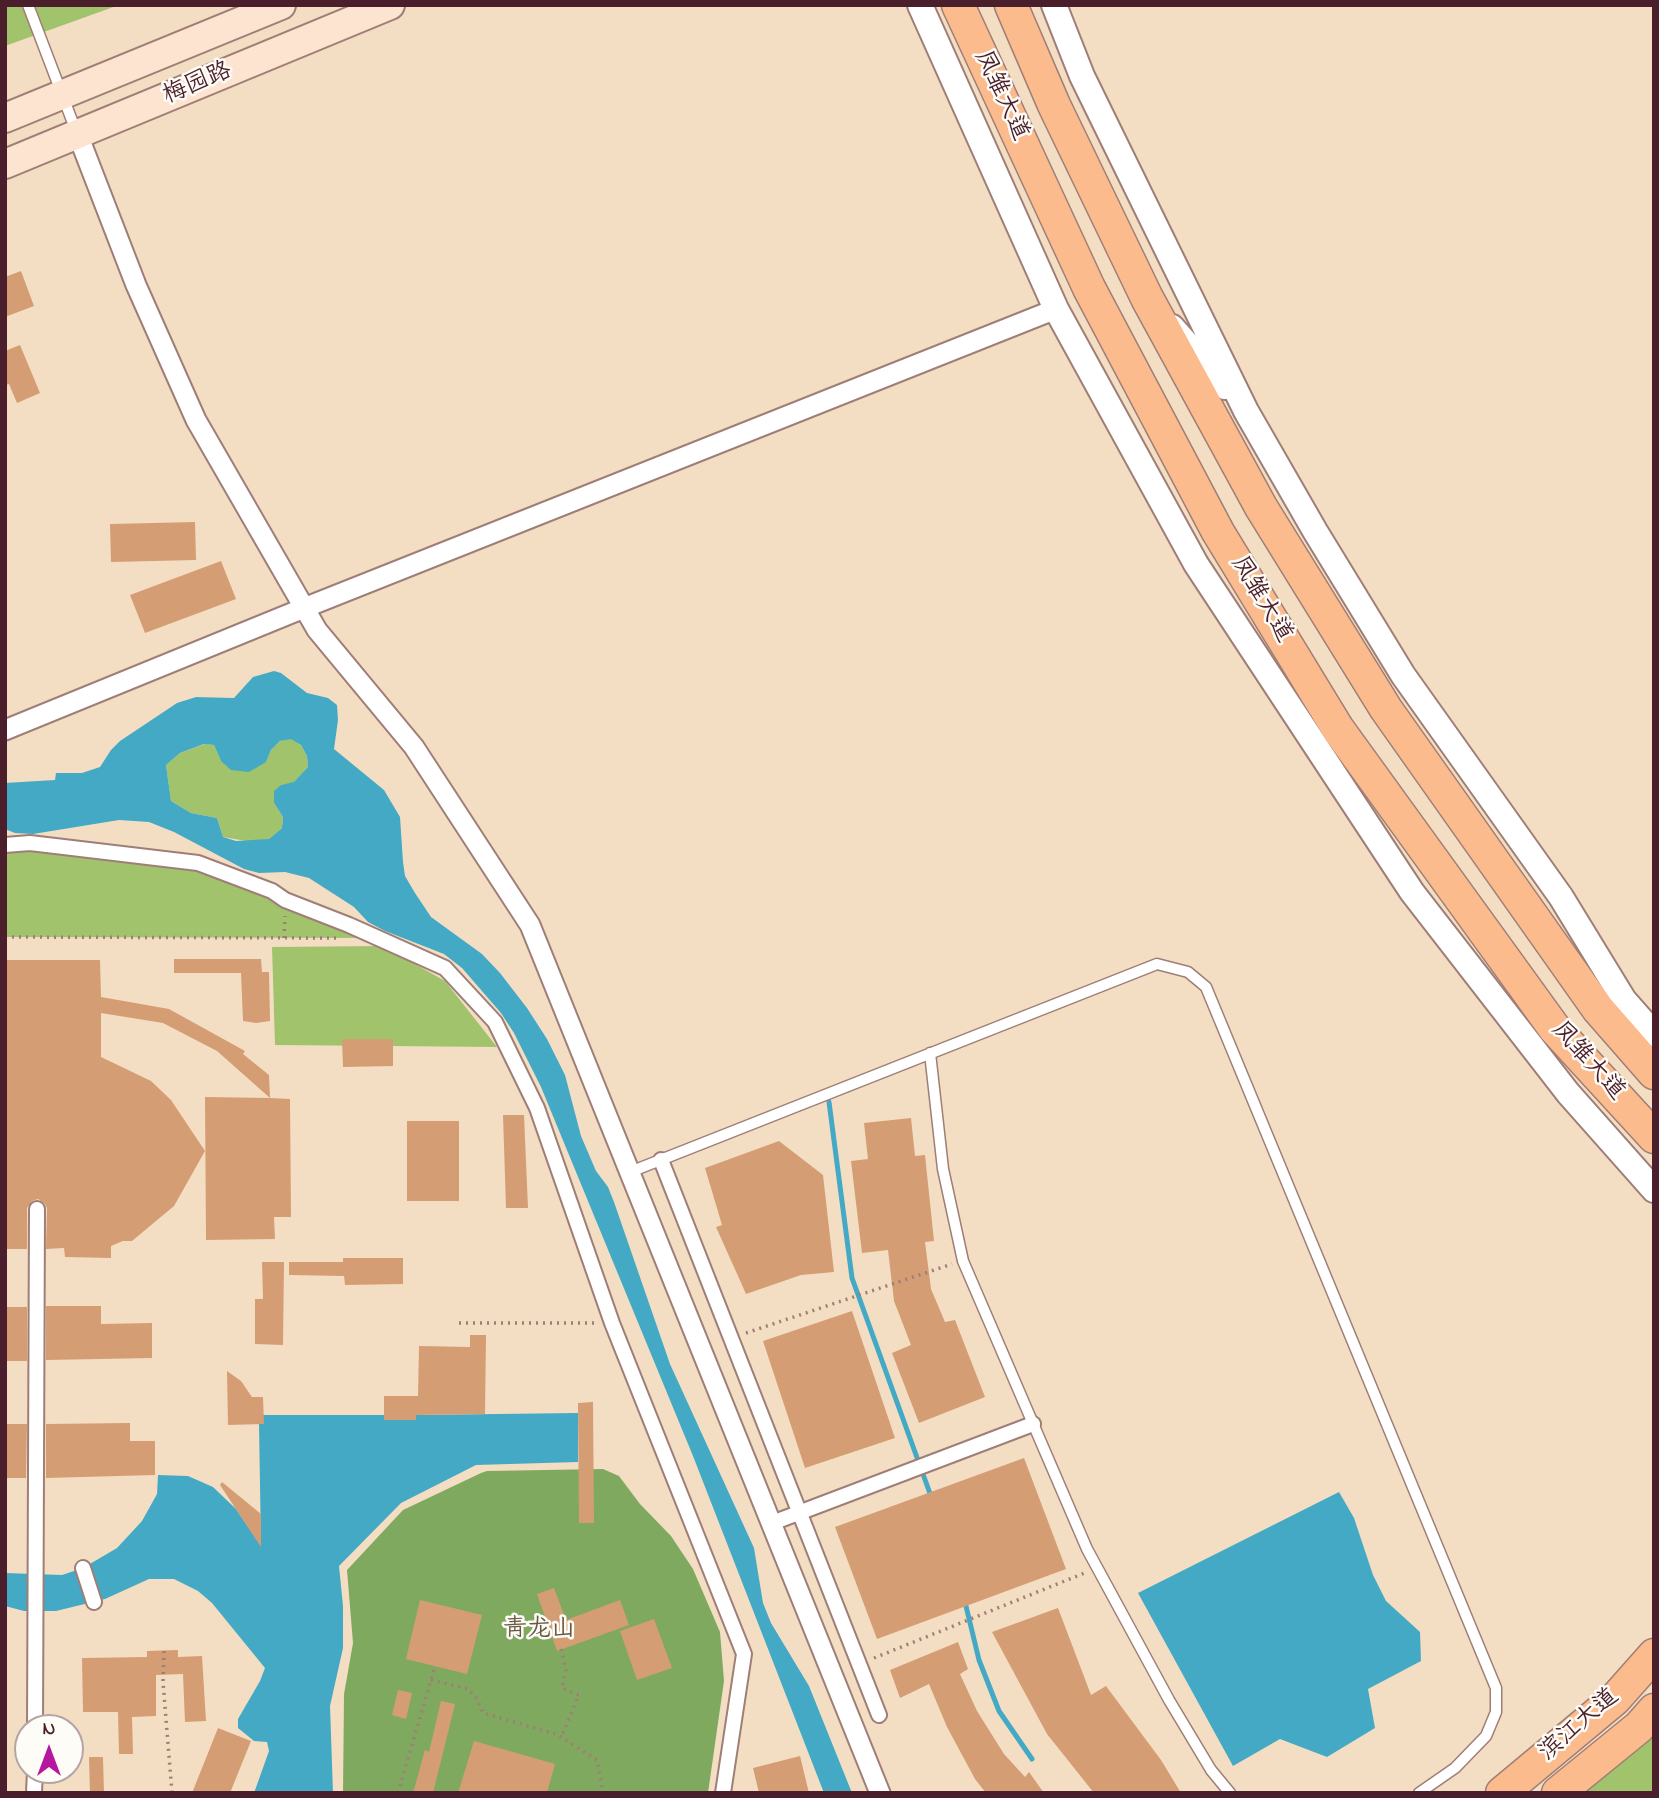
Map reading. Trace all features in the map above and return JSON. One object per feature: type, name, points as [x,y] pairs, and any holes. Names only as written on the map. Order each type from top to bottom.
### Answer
[{"type":"main road","name":"梅园路","points":[[5,118],[281,5]]},
{"type":"main road","name":"梅园路","points":[[5,164],[390,5]]},
{"type":"main road","name":"凤雏大道","points":[[958,5],[1088,288],[1225,543],[1338,729],[1555,1029],[1654,1137]]},
{"type":"main road","name":"凤雏大道","points":[[1017,13],[1054,105],[1147,298],[1261,507],[1373,687],[1526,909],[1598,1009],[1654,1073]]},
{"type":"main road","name":"滨江大道","points":[[1502,1793],[1615,1699],[1654,1655]]},
{"type":"main road","name":"滨江大道","points":[[1558,1793],[1639,1727],[1654,1710]]},
{"type":"street","points":[[920,5],[1056,309],[1196,564],[1412,892],[1568,1093],[1654,1190]]},
{"type":"street","points":[[930,5],[932,33]]},
{"type":"street","points":[[1054,5],[1082,76],[1246,411],[1403,675],[1561,897],[1624,1000]]},
{"type":"street","points":[[78,135],[136,285],[196,420],[317,629],[414,747],[530,925],[880,1793]]},
{"type":"street","points":[[1147,298],[1246,411]]},
{"type":"street","points":[[5,730],[1056,309]]},
{"type":"street","points":[[5,845],[30,843],[198,863],[272,891],[285,900],[445,968],[495,1023],[537,1108],[612,1323],[744,1654],[723,1793]]},
{"type":"street","points":[[1526,909],[1624,1000],[1654,1034]]},
{"type":"street","points":[[1483,984],[1597,1074]]},
{"type":"street","points":[[661,1160],[879,1715]]},
{"type":"street","points":[[35,1714],[37,1209]]},
{"type":"street","points":[[772,1523],[1033,1424]]},
{"type":"street","points":[[83,1569],[94,1602]]},
{"type":"lane","points":[[28,5],[78,135]]},
{"type":"lane","points":[[631,1172],[1157,964],[1188,972],[1206,988],[1496,1688],[1496,1712],[1486,1736],[1455,1768],[1419,1793]]},
{"type":"lane","points":[[930,1053],[943,1169],[963,1261],[1097,1568],[1169,1700],[1211,1770],[1230,1793]]},
{"type":"path","points":[[5,937],[338,938]]},
{"type":"path","points":[[731,1338],[963,1261]]},
{"type":"path","points":[[459,1323],[612,1323]]},
{"type":"path","points":[[859,1664],[1097,1568]]},
{"type":"path","points":[[561,1649],[566,1670],[562,1688],[579,1695],[561,1738]]},
{"type":"path","points":[[164,1651],[163,1682],[172,1793]]},
{"type":"path","points":[[398,1793],[435,1666]]},
{"type":"path","points":[[431,1679],[468,1689],[477,1699],[483,1713],[556,1734],[597,1760],[603,1793]]},
{"type":"green space","points":[[5,5],[119,5],[5,46]]},
{"type":"green space","points":[[291,738],[301,745],[307,756],[308,767],[294,783],[281,785],[274,803],[283,817],[282,828],[269,839],[252,842],[223,837],[217,818],[191,813],[171,801],[166,765],[180,753],[205,744],[214,745],[221,761],[266,762],[271,750],[280,741]]},
{"type":"green space","points":[[5,845],[198,863],[378,938],[5,937]]},
{"type":"green space","points":[[383,946],[445,981],[497,1047],[275,1045],[272,947]]},
{"type":"green space","name":"青龙山","points":[[603,1469],[619,1476],[640,1504],[671,1536],[693,1569],[720,1632],[724,1681],[708,1793],[343,1793],[344,1694],[353,1643],[347,1570],[403,1510],[481,1473]]},
{"type":"green space","points":[[1654,1710],[1654,1793],[1558,1793]]},
{"type":"water","points":[[274,671],[281,673],[307,693],[328,698],[337,705],[334,749],[384,790],[400,817],[405,876],[415,893],[431,917],[482,954],[500,973],[547,1039],[565,1075],[581,1136],[596,1171],[608,1187],[614,1202],[670,1364],[754,1548],[763,1603],[771,1623],[809,1686],[852,1793],[824,1793],[693,1456],[541,1087],[501,1013],[462,968],[444,954],[368,922],[354,907],[309,878],[285,872],[259,873],[244,869],[174,832],[149,822],[119,820],[33,834],[15,833],[5,829],[5,783],[55,780],[56,773],[82,773],[100,767],[120,741],[177,703],[196,697],[234,698],[253,677]],"holes":[[[291,739],[301,745],[307,756],[308,767],[294,782],[281,785],[274,791],[274,803],[283,817],[282,828],[269,839],[236,841],[223,837],[217,818],[191,813],[171,801],[166,765],[180,753],[204,744],[214,745],[221,761],[231,770],[249,772],[266,762],[271,750],[280,741]]]},
{"type":"water","points":[[578,1413],[578,1462],[476,1465],[401,1503],[339,1566],[343,1648],[330,1706],[333,1793],[254,1793],[269,1751],[267,1742],[254,1741],[238,1728],[238,1719],[265,1668],[212,1603],[198,1591],[174,1579],[149,1579],[105,1599],[56,1611],[24,1611],[5,1606],[5,1573],[62,1575],[83,1568],[117,1548],[142,1521],[157,1494],[158,1475],[188,1476],[213,1487],[236,1509],[261,1546],[259,1424],[263,1415],[384,1415],[384,1420],[416,1415]]},
{"type":"water","points":[[1339,1492],[1354,1518],[1373,1575],[1386,1601],[1420,1632],[1421,1661],[1368,1689],[1375,1728],[1327,1757],[1280,1739],[1233,1766],[1138,1593]]},
{"type":"building","points":[[21,271],[34,306],[5,317],[5,277]]},
{"type":"building","points":[[20,345],[40,393],[17,403],[9,384],[5,385],[5,351]]},
{"type":"building","points":[[195,522],[196,560],[111,562],[110,524]]},
{"type":"building","points":[[221,561],[236,599],[145,633],[130,595]]},
{"type":"building","points":[[174,959],[261,959],[262,972],[269,972],[270,1021],[243,1021],[241,973],[174,973]]},
{"type":"building","points":[[5,960],[100,960],[101,997],[169,1009],[245,1051],[243,1054],[269,1075],[270,1098],[217,1051],[163,1023],[101,1013],[101,1057],[151,1081],[171,1100],[205,1151],[174,1206],[132,1241],[111,1246],[111,1258],[65,1257],[64,1248],[46,1249],[47,1208],[38,1199],[32,1201],[27,1208],[27,1249],[5,1249]]},
{"type":"building","points":[[342,1039],[393,1039],[393,1066],[343,1067]]},
{"type":"building","points":[[205,1097],[290,1099],[291,1217],[274,1217],[275,1239],[206,1240]]},
{"type":"building","points":[[503,1115],[524,1115],[528,1208],[506,1208]]},
{"type":"building","points":[[911,1118],[915,1156],[925,1155],[934,1241],[925,1242],[931,1289],[945,1322],[955,1320],[985,1397],[919,1423],[892,1353],[911,1345],[894,1301],[888,1250],[862,1253],[851,1161],[868,1159],[864,1123]]},
{"type":"building","points":[[407,1121],[459,1121],[459,1201],[407,1201]]},
{"type":"building","points":[[779,1141],[823,1175],[834,1272],[801,1275],[746,1294],[716,1227],[722,1225],[705,1168]]},
{"type":"building","points":[[343,1258],[403,1258],[403,1284],[345,1285],[344,1276],[289,1275],[289,1262],[343,1262]]},
{"type":"building","points":[[262,1262],[284,1262],[283,1345],[255,1344],[255,1299],[263,1299]]},
{"type":"building","points":[[46,1306],[101,1306],[101,1324],[152,1323],[152,1358],[46,1360]]},
{"type":"building","points":[[5,1307],[27,1307],[27,1361],[5,1361]]},
{"type":"building","points":[[852,1311],[895,1438],[805,1468],[763,1341]]},
{"type":"building","points":[[470,1335],[486,1335],[485,1414],[416,1415],[416,1420],[384,1420],[384,1396],[418,1396],[419,1346],[470,1347]]},
{"type":"building","points":[[227,1371],[241,1381],[252,1397],[263,1397],[264,1424],[228,1425]]},
{"type":"building","points":[[593,1402],[594,1523],[579,1523],[578,1403]]},
{"type":"building","points":[[130,1423],[130,1441],[155,1441],[155,1475],[46,1478],[46,1424]]},
{"type":"building","points":[[5,1424],[27,1424],[26,1478],[5,1478]]},
{"type":"building","points":[[1024,1458],[1066,1569],[877,1639],[835,1527]]},
{"type":"building","points":[[222,1482],[261,1514],[261,1547],[220,1485]]},
{"type":"building","points":[[554,1588],[566,1620],[620,1600],[629,1625],[557,1651],[537,1594]]},
{"type":"building","points":[[420,1600],[482,1615],[467,1674],[406,1659]]},
{"type":"building","points":[[1058,1608],[1091,1695],[1106,1686],[1161,1760],[1181,1793],[1094,1793],[1047,1734],[992,1632]]},
{"type":"building","points":[[654,1619],[672,1668],[637,1680],[620,1631]]},
{"type":"building","points":[[958,1642],[968,1669],[960,1674],[977,1711],[1004,1754],[1025,1777],[1029,1772],[1044,1793],[986,1793],[975,1779],[947,1727],[929,1684],[900,1698],[890,1670]]},
{"type":"building","points":[[178,1650],[178,1657],[202,1656],[206,1721],[185,1722],[183,1674],[156,1675],[156,1716],[132,1717],[133,1754],[119,1754],[118,1712],[83,1712],[82,1658],[147,1657],[147,1651]]},
{"type":"building","points":[[398,1690],[412,1693],[406,1719],[392,1715]]},
{"type":"building","points":[[441,1701],[455,1704],[433,1793],[413,1793],[425,1750],[429,1752]]},
{"type":"building","points":[[218,1728],[251,1741],[230,1793],[192,1793]]},
{"type":"building","points":[[474,1741],[555,1764],[547,1793],[458,1793]]},
{"type":"building","points":[[800,1756],[809,1793],[759,1793],[753,1768]]},
{"type":"building","points":[[89,1757],[103,1757],[104,1793],[90,1793]]},
{"type":"waterway","points":[[829,1102],[852,1278],[932,1499]]},
{"type":"waterway","points":[[965,1602],[979,1660],[999,1711],[1032,1759]]}]
